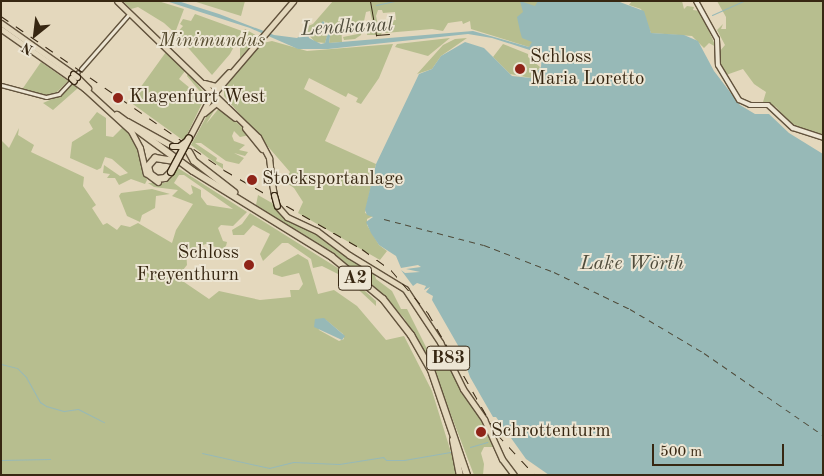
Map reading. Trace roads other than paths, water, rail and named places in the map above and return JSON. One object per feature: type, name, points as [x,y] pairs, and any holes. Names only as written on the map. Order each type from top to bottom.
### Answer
[{"type":"highway","name":"A2","points":[[117,115],[184,165],[249,206]]},
{"type":"highway","name":"A2","points":[[125,124],[173,161],[332,257],[367,284],[397,316],[425,361],[453,430],[466,473]]},
{"type":"highway","points":[[191,137],[191,158],[249,206]]},
{"type":"highway","points":[[173,161],[155,158],[148,166],[150,174],[157,179],[165,178],[172,173],[191,137]]},
{"type":"highway","name":"A2","points":[[256,210],[333,261],[367,288],[395,318],[421,354]]},
{"type":"highway","name":"A2","points":[[425,361],[466,473]]},
{"type":"main road","name":"B83","points":[[118,1],[204,83],[262,149],[272,181]]},
{"type":"main road","points":[[696,1],[715,33],[717,63],[739,100],[750,105],[768,105],[793,128],[823,138]]},
{"type":"main road","points":[[214,95],[292,2]]},
{"type":"main road","points":[[1,23],[75,76],[117,115],[172,146],[179,146],[191,137],[204,110],[233,68]]},
{"type":"main road","points":[[1,29],[75,76],[84,88],[125,124],[136,139],[151,179],[165,181],[172,173]]},
{"type":"main road","points":[[204,83],[216,86],[261,40]]},
{"type":"main road","name":"B83","points":[[170,51],[191,74],[243,121],[265,148],[277,206],[287,217],[322,234],[408,293],[484,419],[502,459],[514,475]]},
{"type":"main road","points":[[191,74],[207,94],[204,110]]},
{"type":"main road","points":[[224,83],[223,99],[243,121]]},
{"type":"main road","points":[[84,88],[93,94]]},
{"type":"main road","points":[[204,110],[216,103],[235,118]]},
{"type":"street","points":[[1,85],[46,97],[59,94],[130,13]]},
{"type":"water","name":"Lake Wörth","points":[[166,1],[178,1],[274,35],[297,38],[307,31],[309,38],[321,44],[325,43],[328,32],[317,27],[323,21],[331,30],[329,43],[473,31],[529,47],[532,42],[522,38],[517,17],[523,12],[520,1],[535,6],[538,1],[617,1],[644,11],[651,33],[684,35],[698,41],[714,71],[740,105],[755,114],[769,114],[789,133],[823,154],[823,475],[549,475],[526,459],[496,417],[493,417],[470,377],[460,349],[432,300],[433,296],[426,292],[430,287],[424,290],[426,286],[417,283],[413,286],[401,270],[405,273],[420,272],[406,269],[421,267],[418,265],[401,268],[396,256],[379,245],[371,233],[366,222],[373,217],[367,215],[365,210],[376,164],[419,74],[432,69],[441,56],[465,42],[484,48],[512,76],[531,78],[541,67],[542,54],[492,38],[468,34],[328,49],[298,49],[250,28]]},
{"type":"water","points":[[324,318],[345,336],[342,340],[314,327],[315,319]]},
{"type":"waterway","name":"Lendkanal","points":[[376,5],[395,1]]},
{"type":"waterway","points":[[712,15],[744,1]]},
{"type":"waterway","points":[[1,364],[17,368],[26,377],[40,402],[46,406],[64,411],[78,409],[104,422]]},
{"type":"waterway","points":[[502,435],[506,432]]},
{"type":"waterway","points":[[470,447],[487,442]]},
{"type":"waterway","points":[[202,453],[269,468],[293,462],[339,464],[383,457],[386,460],[404,460],[450,452]]},
{"type":"waterway","points":[[1,460],[50,459]]},
{"type":"tram line","points":[[370,1],[376,35],[389,34]]},
{"type":"railway","points":[[1,16],[224,170],[362,249],[391,270],[428,313],[497,434],[535,475]]},
{"type":"place","name":"Schloss Maria Loretto","points":[[520,69]]},
{"type":"place","name":"Klagenfurt West","points":[[118,98]]},
{"type":"place","name":"Stocksportanlage","points":[[252,180]]},
{"type":"place","name":"Schloss Freyenthurn","points":[[249,265]]},
{"type":"place","name":"Schrottenturm","points":[[481,432]]},
{"type":"park label","name":"Minimundus","points":[[212,42]]}]
